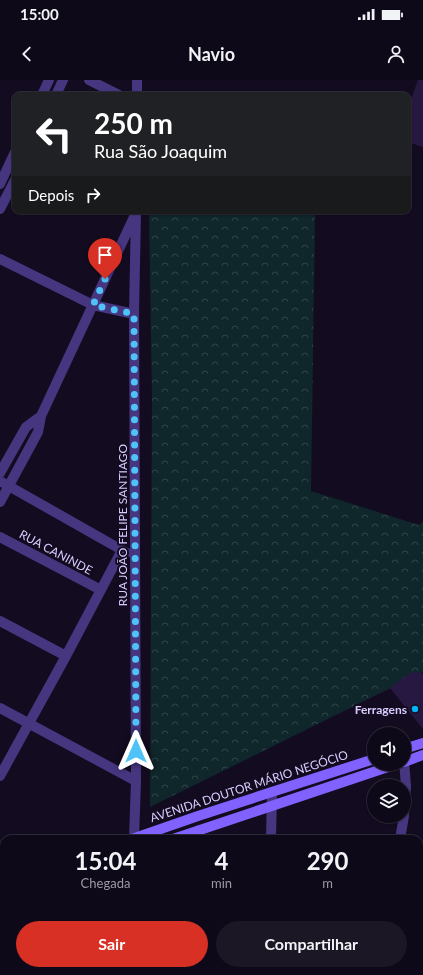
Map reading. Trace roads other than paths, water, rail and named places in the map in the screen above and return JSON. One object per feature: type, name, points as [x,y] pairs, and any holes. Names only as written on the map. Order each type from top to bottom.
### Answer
[{"type":"main road","points":[[411,747],[423,743]]},
{"type":"main road","points":[[411,759],[423,755]]},
{"type":"main road","name":"AVENIDA DOUTOR MÁRIO NEGÓCIO","points":[[144,835],[367,761]]},
{"type":"main road","points":[[199,835],[272,807],[377,771]]},
{"type":"street","points":[[43,92],[49,80]]},
{"type":"street","points":[[57,92],[63,80]]},
{"type":"street","points":[[89,80],[113,92]]},
{"type":"street","points":[[137,80],[137,92]]},
{"type":"street","points":[[12,158],[1,182],[12,183]]},
{"type":"street","points":[[0,209],[12,187]]},
{"type":"street","points":[[0,502],[4,483],[38,432],[41,416],[135,214]]},
{"type":"street","name":"RUA JOÃO FELIPE SANTIAGO","points":[[133,835],[136,781],[134,314],[136,214]]},
{"type":"street","points":[[0,259],[93,305],[134,314]]},
{"type":"street","points":[[0,473],[26,426],[41,416]]},
{"type":"street","points":[[4,483],[135,556]]},
{"type":"street","name":"RUA CANINDE","points":[[0,537],[101,590]]},
{"type":"street","name":"RUA JOÃO FELIPE SANTIAGO","points":[[0,776],[122,550]]},
{"type":"street","points":[[0,621],[66,656]]},
{"type":"street","points":[[0,708],[136,781]]},
{"type":"street","points":[[270,835],[272,792]]},
{"type":"street","points":[[401,835],[403,823]]},
{"type":"place","name":"Ferragens","points":[[415,709]]}]
